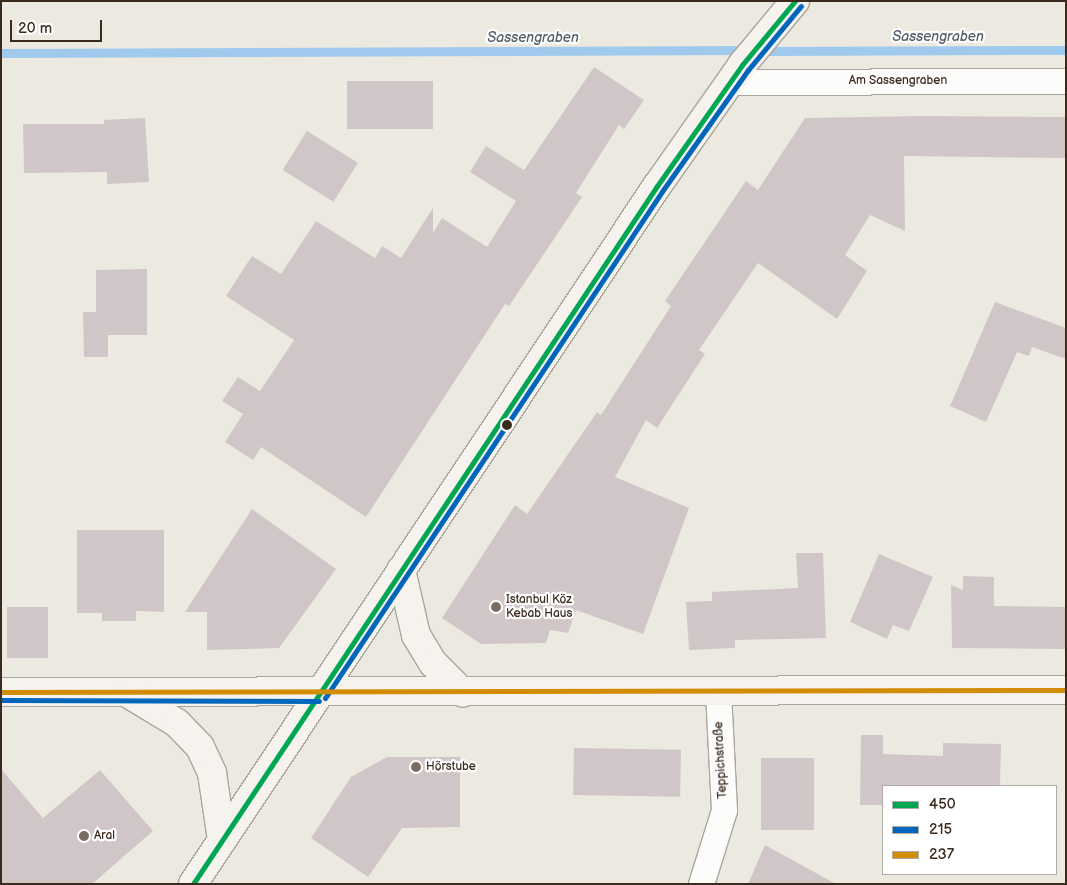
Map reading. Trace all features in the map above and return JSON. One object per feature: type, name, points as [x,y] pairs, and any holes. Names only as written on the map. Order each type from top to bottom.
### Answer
[{"type":"street","points":[[193,884],[736,73],[767,33],[786,4]]},
{"type":"street","name":"Am Sassengraben","points":[[736,73],[1066,81]]},
{"type":"street","points":[[402,570],[416,635],[433,664],[463,693]]},
{"type":"street","points":[[1,692],[319,694],[1066,690]]},
{"type":"street","points":[[128,693],[177,723],[200,747],[212,773],[222,840]]},
{"type":"street","name":"Teppichstraße","points":[[702,884],[724,810],[718,693]]},
{"type":"building","points":[[594,67],[644,100],[624,129],[619,125],[576,193],[582,197],[509,306],[505,304],[366,517],[261,447],[253,460],[225,442],[243,414],[222,401],[238,377],[260,391],[294,340],[226,296],[252,256],[281,274],[316,221],[375,258],[382,246],[401,258],[433,208],[433,233],[442,218],[487,247],[516,201],[470,172],[486,146],[524,170]]},
{"type":"building","points":[[347,81],[433,81],[433,129],[347,129]]},
{"type":"building","points":[[923,116],[1066,117],[1066,158],[904,156],[905,231],[870,215],[845,255],[867,271],[837,319],[758,263],[699,350],[705,354],[657,428],[646,420],[615,477],[689,508],[643,634],[576,610],[568,633],[550,630],[546,643],[481,644],[442,618],[515,505],[527,514],[597,412],[601,415],[671,306],[665,301],[746,181],[758,190],[805,118]]},
{"type":"building","points":[[145,118],[149,182],[107,184],[107,172],[24,173],[23,124],[104,124],[104,120]]},
{"type":"building","points":[[307,131],[358,163],[334,202],[283,170]]},
{"type":"building","points":[[147,269],[147,335],[108,335],[108,357],[84,357],[83,312],[96,312],[96,270]]},
{"type":"building","points":[[995,302],[1066,328],[1066,359],[1032,347],[1029,356],[1017,352],[986,422],[950,406]]},
{"type":"building","points":[[252,509],[336,569],[279,648],[207,650],[207,612],[185,612]]},
{"type":"building","points":[[77,530],[164,530],[164,612],[136,611],[136,621],[102,621],[102,613],[77,613]]},
{"type":"building","points":[[796,553],[823,553],[826,638],[735,640],[735,648],[689,650],[686,602],[712,601],[712,592],[798,588]]},
{"type":"building","points":[[879,554],[933,577],[909,631],[893,625],[887,639],[850,622]]},
{"type":"building","points":[[963,576],[994,577],[994,606],[1066,607],[1066,649],[952,648],[951,585],[963,590]]},
{"type":"building","points":[[7,607],[48,607],[48,658],[7,658]]},
{"type":"building","points":[[861,735],[883,735],[883,754],[943,756],[943,743],[1001,744],[1000,785],[882,785],[882,805],[860,805]]},
{"type":"building","points":[[574,748],[681,750],[680,797],[573,795]]},
{"type":"building","points":[[387,757],[460,757],[460,827],[402,828],[368,877],[311,838],[351,777]]},
{"type":"building","points":[[761,758],[814,758],[814,830],[761,830]]},
{"type":"building","points":[[1,769],[43,818],[100,770],[153,831],[92,884],[1,884]]},
{"type":"building","points":[[765,845],[836,884],[748,884]]},
{"type":"waterway","name":"Sassengraben","points":[[1,53],[748,50]]},
{"type":"waterway","name":"Sassengraben","points":[[761,51],[1066,50]]},
{"type":"transit line","name":"450","points":[[193,884],[657,186],[742,65],[795,1]]},
{"type":"transit line","name":"215","points":[[325,698],[663,190],[748,70],[801,6]]},
{"type":"transit line","name":"237","points":[[1,692],[1066,690]]},
{"type":"transit line","name":"215","points":[[1,700],[319,701]]},
{"type":"place","name":"Istanbul Köz Kebab Haus","points":[[496,607]]},
{"type":"place","name":"Hörstube","points":[[416,767]]},
{"type":"place","name":"Aral","points":[[84,836]]}]
